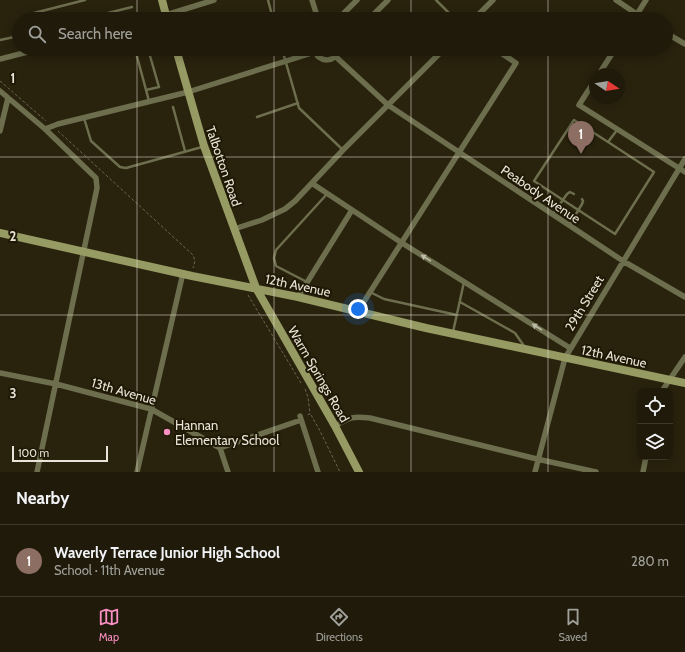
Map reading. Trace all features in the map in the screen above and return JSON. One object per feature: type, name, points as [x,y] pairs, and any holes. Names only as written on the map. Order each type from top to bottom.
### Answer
[{"type":"street","points":[[162,0],[165,12]]},
{"type":"street","points":[[180,12],[214,0]]},
{"type":"street","points":[[312,0],[316,12]]},
{"type":"street","points":[[345,12],[357,0]]},
{"type":"street","points":[[376,12],[388,0]]},
{"type":"street","points":[[481,12],[493,0]]},
{"type":"street","points":[[616,0],[629,12]]},
{"type":"street","points":[[638,12],[646,0]]},
{"type":"street","points":[[673,37],[685,44]]},
{"type":"street","points":[[0,59],[12,56]]},
{"type":"street","name":"Talbotton Road","points":[[178,56],[204,146],[256,288]]},
{"type":"street","points":[[44,129],[188,92],[299,56]]},
{"type":"street","points":[[317,56],[324,60],[333,59],[336,57]]},
{"type":"street","points":[[234,229],[262,220],[285,209],[295,201],[313,184],[343,150],[437,56]]},
{"type":"street","points":[[358,311],[516,63],[506,56]]},
{"type":"street","points":[[603,68],[611,56]]},
{"type":"street","name":"Peabody Avenue","points":[[336,57],[388,105],[623,261],[685,297]]},
{"type":"street","points":[[589,90],[579,106],[685,172]]},
{"type":"street","points":[[0,91],[44,129],[96,178],[97,188],[37,472]]},
{"type":"street","points":[[0,131],[8,98]]},
{"type":"street","name":"29th Street","points":[[534,472],[565,358],[685,159]]},
{"type":"street","points":[[313,184],[402,243],[570,348]]},
{"type":"street","points":[[298,297],[352,210]]},
{"type":"street","name":"12th Avenue","points":[[0,233],[192,276],[298,297],[565,358],[685,383]]},
{"type":"street","points":[[137,472],[183,274]]},
{"type":"street","name":"Warm Springs Road","points":[[256,288],[335,426],[359,472]]},
{"type":"street","points":[[664,388],[685,357]]},
{"type":"street","name":"13th Avenue","points":[[0,373],[56,384],[151,409],[220,448]]},
{"type":"street","points":[[228,472],[220,448],[300,418],[318,472]]},
{"type":"street","points":[[335,426],[349,418],[370,418],[596,472]]},
{"type":"street","points":[[643,472],[645,460]]},
{"type":"lane","points":[[38,12],[85,0]]},
{"type":"lane","points":[[268,0],[271,12]]},
{"type":"lane","points":[[438,1],[448,12]]},
{"type":"lane","points":[[112,12],[132,7]]},
{"type":"lane","points":[[0,40],[12,37]]},
{"type":"lane","points":[[138,56],[149,102]]},
{"type":"lane","points":[[146,90],[159,87],[148,56]]},
{"type":"lane","points":[[284,56],[299,108],[343,150]]},
{"type":"lane","points":[[258,117],[298,103]]},
{"type":"lane","points":[[173,107],[185,151]]},
{"type":"lane","points":[[84,118],[91,141],[120,167],[126,168],[204,146]]},
{"type":"lane","points":[[574,120],[654,172],[615,234],[562,199],[534,181],[574,120]]},
{"type":"lane","points":[[608,142],[616,130]]},
{"type":"lane","points":[[553,214],[562,199],[567,194],[570,192],[574,194]]},
{"type":"lane","points":[[307,282],[276,266],[274,258],[276,250],[327,194]]},
{"type":"lane","points":[[569,226],[579,211],[583,201],[582,199]]},
{"type":"lane","points":[[453,333],[464,282]]},
{"type":"lane","points":[[370,292],[384,299],[457,315]]},
{"type":"lane","points":[[460,302],[515,333],[527,349]]},
{"type":"path","points":[[0,81],[52,126],[193,255],[195,261],[192,276]]},
{"type":"path","points":[[248,295],[304,387],[308,397],[310,414],[340,472]]},
{"type":"path","points":[[300,418],[310,414]]},
{"type":"place","name":"Waverly Terrace Junior High School","points":[[581,154]]},
{"type":"place","name":"Hannan Elementary School","points":[[167,432]]}]
